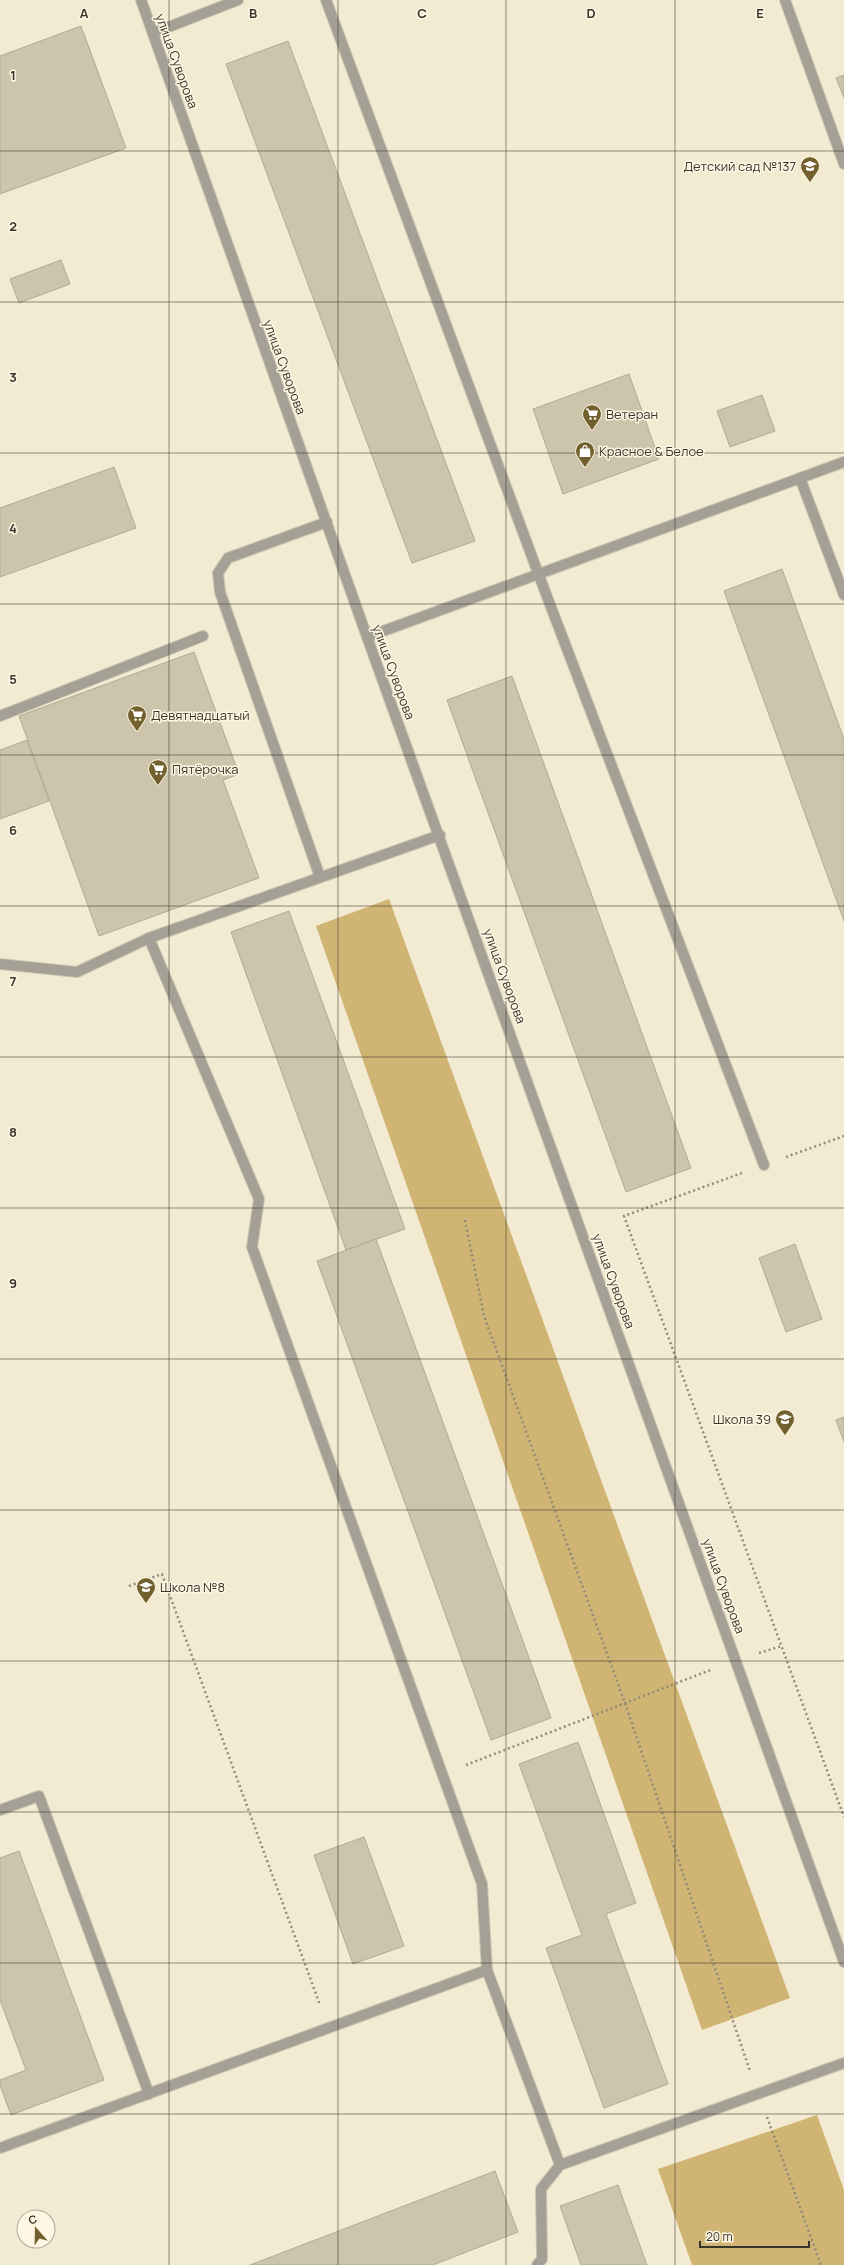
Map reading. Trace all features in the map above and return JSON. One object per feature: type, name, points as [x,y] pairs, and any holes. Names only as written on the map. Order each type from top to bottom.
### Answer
[{"type":"street","name":"улица Суворова","points":[[141,0],[367,636],[440,835],[844,1962]]},
{"type":"street","points":[[153,33],[238,0]]},
{"type":"street","points":[[326,0],[538,573],[764,1165]]},
{"type":"street","points":[[785,0],[844,164]]},
{"type":"street","points":[[367,636],[844,462]]},
{"type":"street","points":[[800,478],[844,595]]},
{"type":"street","points":[[320,877],[220,592],[218,573],[228,558],[327,522]]},
{"type":"street","points":[[0,716],[203,636]]},
{"type":"street","points":[[0,964],[77,972],[149,938],[440,835]]},
{"type":"street","points":[[149,938],[259,1199],[252,1247],[482,1884],[487,1970],[560,2165]]},
{"type":"street","points":[[0,1810],[40,1796],[149,2094]]},
{"type":"street","points":[[0,2148],[487,1970]]},
{"type":"street","points":[[537,2265],[542,2259],[541,2189],[560,2165],[844,2063]]},
{"type":"path","points":[[844,1136],[624,1216],[844,1817]]},
{"type":"path","points":[[465,1220],[484,1316],[625,1703],[758,2093],[821,2265]]},
{"type":"path","points":[[129,1586],[162,1574],[328,2028]]},
{"type":"path","points":[[443,1775],[736,1660],[782,1646]]},
{"type":"shaded area","points":[[389,899],[790,1998],[702,2030],[316,926]]},
{"type":"shaded area","points":[[817,2115],[844,2190],[844,2265],[692,2265],[658,2169]]},
{"type":"building","points":[[81,26],[126,148],[0,194],[0,56]]},
{"type":"building","points":[[288,41],[475,541],[412,563],[226,64]]},
{"type":"building","points":[[844,75],[844,98],[836,78]]},
{"type":"building","points":[[61,260],[70,284],[19,303],[10,279]]},
{"type":"building","points":[[629,374],[659,459],[563,494],[533,409]]},
{"type":"building","points":[[762,395],[775,431],[730,447],[717,411]]},
{"type":"building","points":[[114,467],[136,528],[0,577],[0,508]]},
{"type":"building","points":[[782,569],[844,739],[844,921],[724,591]]},
{"type":"building","points":[[194,652],[239,774],[223,780],[259,878],[99,936],[19,716]]},
{"type":"building","points":[[512,676],[691,1168],[626,1192],[447,700]]},
{"type":"building","points":[[27,740],[49,801],[0,819],[0,750]]},
{"type":"building","points":[[289,911],[405,1229],[346,1250],[231,932]]},
{"type":"building","points":[[376,1239],[551,1718],[491,1740],[317,1261]]},
{"type":"building","points":[[795,1244],[822,1319],[786,1332],[759,1258]]},
{"type":"building","points":[[844,1417],[844,1442],[836,1420]]},
{"type":"building","points":[[578,1742],[636,1903],[606,1914],[668,2084],[604,2108],[546,1948],[582,1935],[519,1764]]},
{"type":"building","points":[[364,1837],[404,1946],[353,1964],[314,1855]]},
{"type":"building","points":[[19,1851],[104,2080],[11,2115],[0,2085],[0,2080],[26,2070],[0,2000],[0,1858]]},
{"type":"building","points":[[495,2171],[518,2232],[433,2265],[250,2265]]},
{"type":"building","points":[[618,2185],[647,2265],[581,2265],[560,2206]]},
{"type":"place","name":"Детский сад №137","points":[[810,183]]},
{"type":"place","name":"Ветеран","points":[[592,431]]},
{"type":"place","name":"Красное & Белое","points":[[585,468]]},
{"type":"place","name":"Девятнадцатый","points":[[137,732]]},
{"type":"place","name":"Пятёрочка","points":[[158,786]]},
{"type":"place","name":"Школа 39","points":[[785,1436]]},
{"type":"place","name":"Школа №8","points":[[146,1604]]}]
